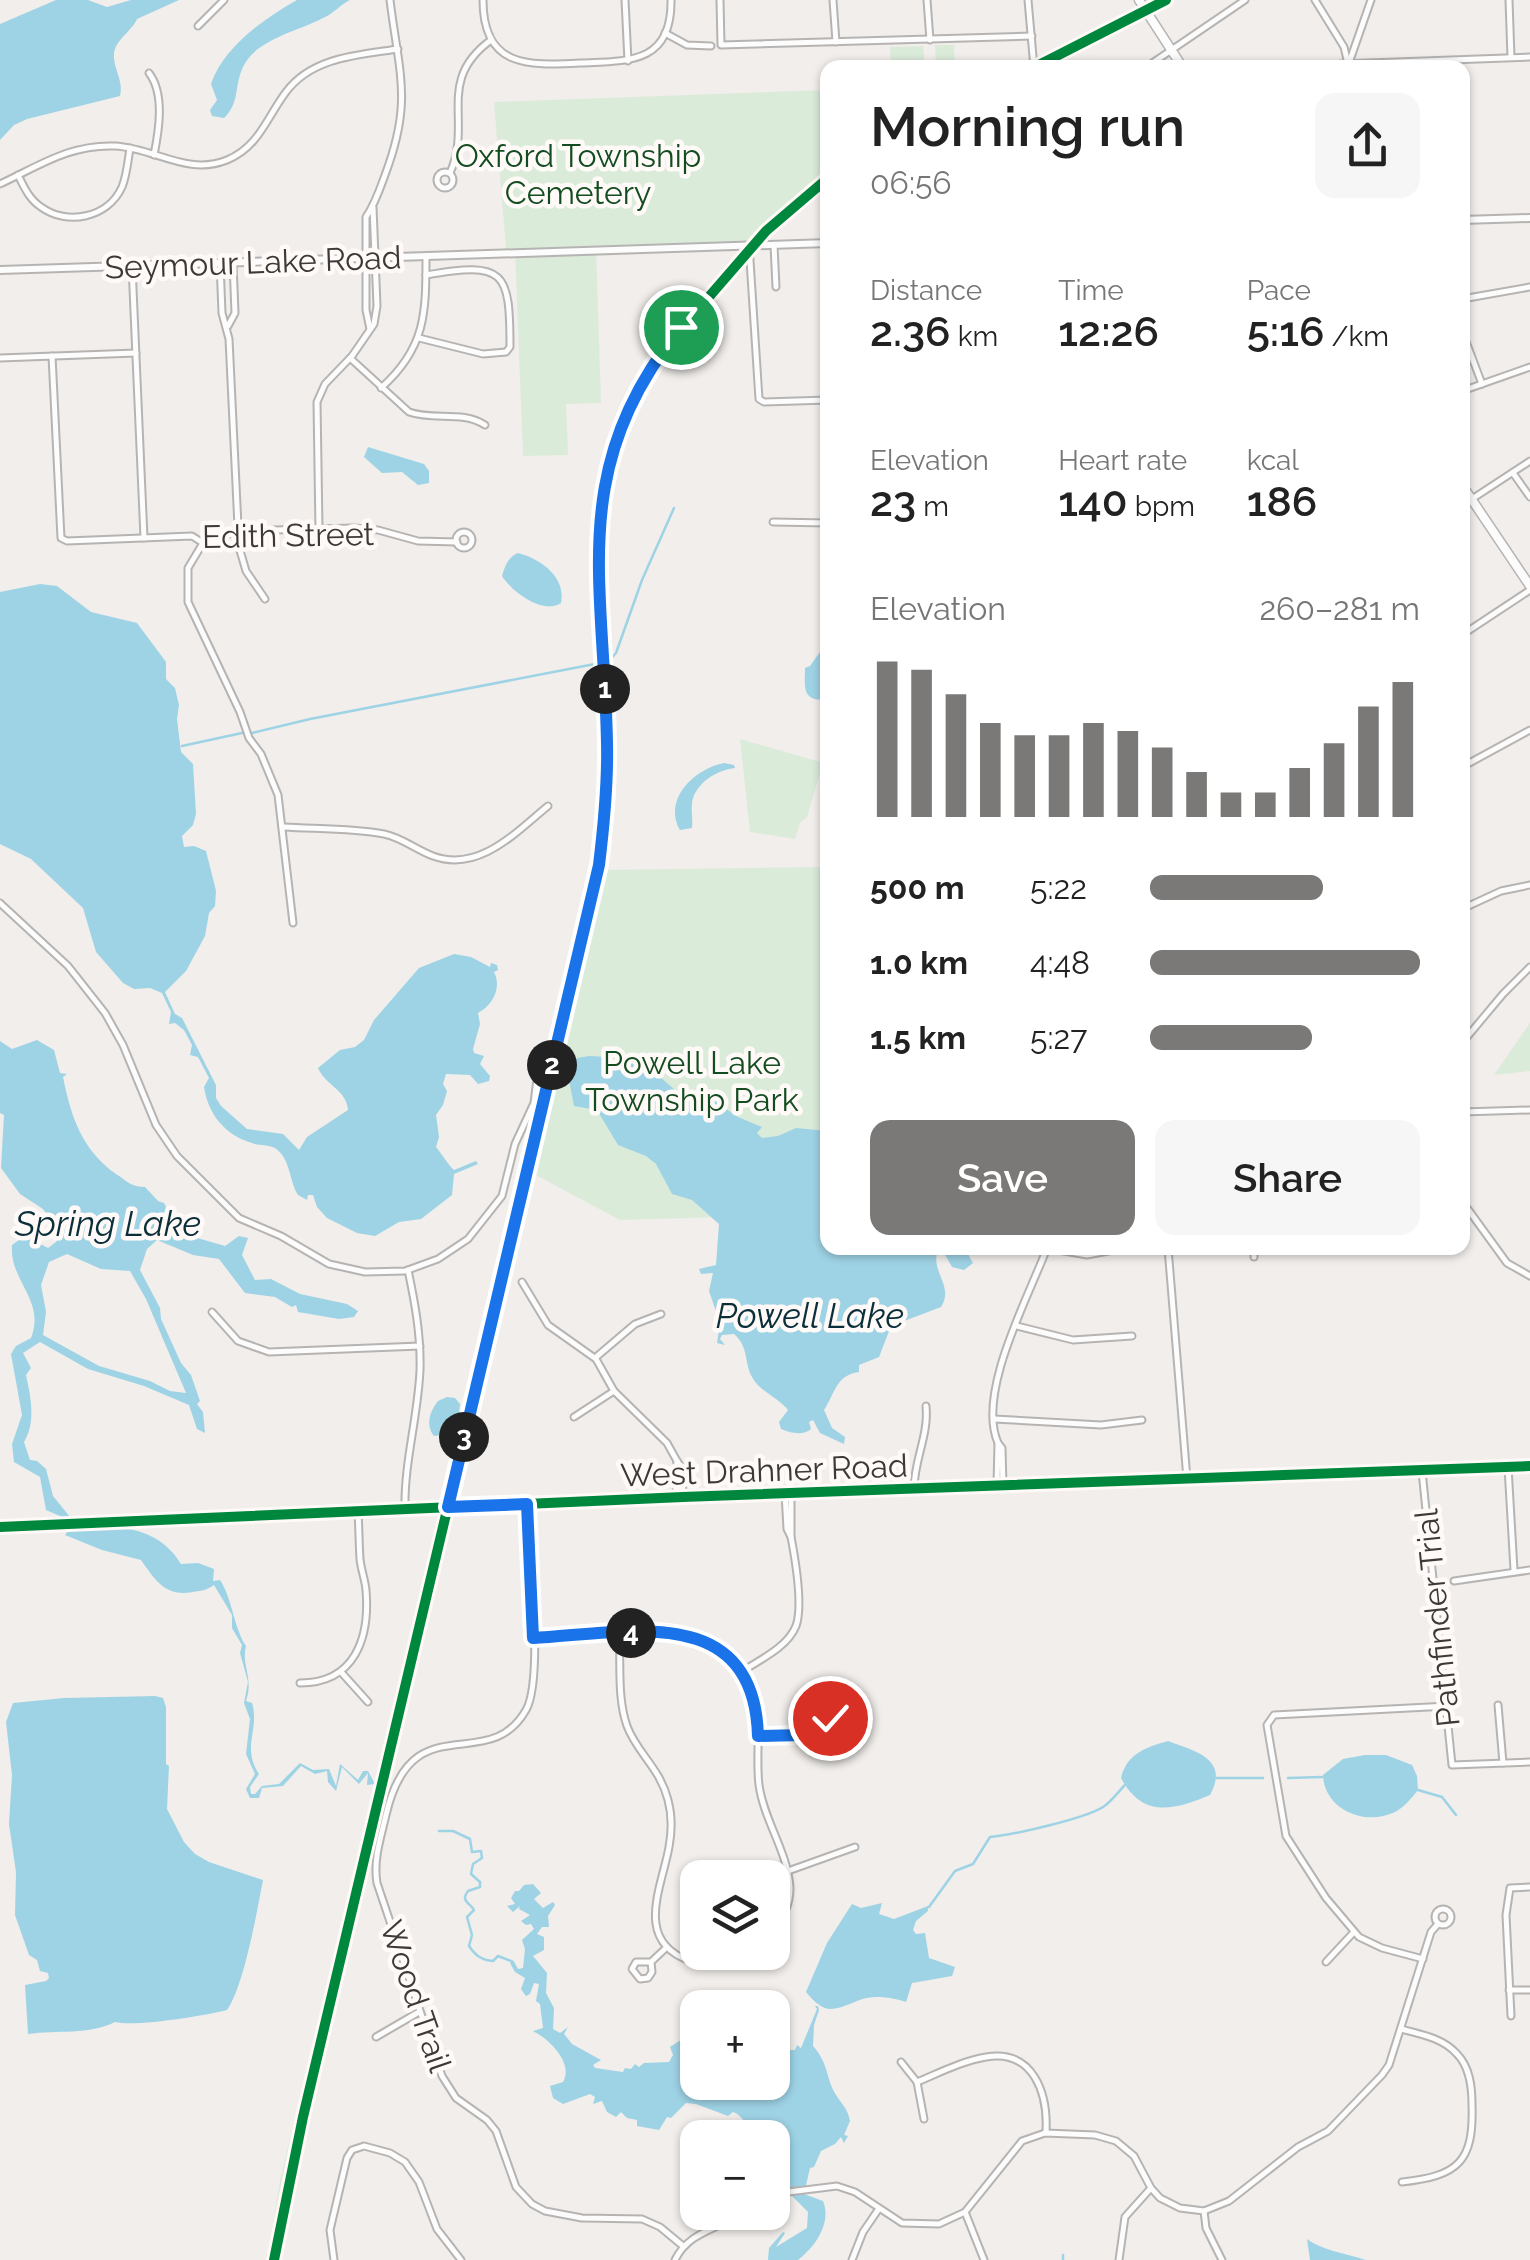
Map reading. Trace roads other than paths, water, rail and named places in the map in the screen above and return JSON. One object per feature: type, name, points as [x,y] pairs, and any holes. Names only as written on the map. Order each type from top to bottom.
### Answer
[{"type":"main road","points":[[1139,0],[1178,60]]},
{"type":"main road","points":[[1470,497],[1530,588]]},
{"type":"street","points":[[198,26],[224,0]]},
{"type":"street","points":[[318,530],[317,402],[324,384],[350,358],[370,329],[366,310],[372,258],[366,217],[373,208],[401,127],[404,96],[392,0]]},
{"type":"street","points":[[483,0],[484,22],[491,40],[505,55],[530,65],[628,61],[651,50],[665,33],[672,16],[672,0]]},
{"type":"street","points":[[625,0],[628,61]]},
{"type":"street","points":[[720,0],[721,46],[1032,36]]},
{"type":"street","points":[[833,0],[836,43]]},
{"type":"street","points":[[927,0],[930,40]]},
{"type":"street","points":[[1028,0],[1034,60]]},
{"type":"street","points":[[1157,60],[1245,0]]},
{"type":"street","points":[[1315,0],[1344,46],[1348,60]]},
{"type":"street","points":[[1351,60],[1371,0]]},
{"type":"street","points":[[1509,0],[1511,58]]},
{"type":"street","points":[[665,33],[687,45],[711,46]]},
{"type":"street","points":[[450,173],[458,144],[462,72],[469,58],[491,40]]},
{"type":"street","points":[[0,184],[74,149],[130,148],[195,166],[232,158],[254,142],[284,94],[306,72],[339,59],[398,49]]},
{"type":"street","points":[[1470,61],[1530,56]]},
{"type":"street","points":[[150,73],[157,90],[159,128],[154,155]]},
{"type":"street","points":[[18,175],[30,197],[44,210],[56,216],[84,217],[100,211],[118,193],[130,148]]},
{"type":"street","points":[[1470,220],[1530,218]]},
{"type":"street","name":"Seymour Lake Road","points":[[0,270],[820,243]]},
{"type":"street","points":[[774,244],[776,286]]},
{"type":"street","points":[[749,246],[757,392],[764,402],[820,400]]},
{"type":"street","points":[[381,388],[409,358],[420,338],[426,256]]},
{"type":"street","points":[[220,263],[222,313],[228,326],[238,532],[246,571],[265,598]]},
{"type":"street","points":[[228,326],[235,313],[234,263]]},
{"type":"street","points":[[132,266],[144,538]]},
{"type":"street","points":[[420,338],[483,354],[509,349],[510,303],[506,286],[498,277],[489,270],[469,268],[426,275]]},
{"type":"street","points":[[1470,298],[1530,287]]},
{"type":"street","points":[[1470,352],[1482,384]]},
{"type":"street","points":[[0,358],[136,353]]},
{"type":"street","name":"Edith Street","points":[[52,356],[61,538],[67,542],[192,536],[202,543],[238,532],[368,528],[418,542],[457,542]]},
{"type":"street","points":[[350,358],[409,412],[471,418],[485,425]]},
{"type":"street","points":[[1470,388],[1530,366]]},
{"type":"street","points":[[1472,500],[1530,461]]},
{"type":"street","points":[[1512,473],[1530,497]]},
{"type":"street","points":[[773,522],[820,522]]},
{"type":"street","points":[[202,543],[188,568],[188,602],[240,712],[248,738],[261,754],[274,782],[284,827],[293,923]]},
{"type":"street","points":[[1470,629],[1530,588]]},
{"type":"street","points":[[1470,763],[1530,730]]},
{"type":"street","points":[[284,827],[385,834],[433,856],[462,860],[488,852],[548,806]]},
{"type":"street","points":[[1470,905],[1498,892],[1530,884]]},
{"type":"street","points":[[0,903],[68,966],[105,1013],[163,1136],[232,1212],[329,1264],[365,1272],[408,1270],[456,1248],[494,1209],[507,1183],[515,1144],[534,1104],[537,1079]]},
{"type":"street","points":[[1470,1033],[1530,967]]},
{"type":"street","points":[[1470,1112],[1530,1110]]},
{"type":"street","points":[[1470,1213],[1508,1264],[1530,1276]]},
{"type":"street","points":[[1000,1486],[1002,1448],[994,1420],[1000,1372],[1044,1255]]},
{"type":"street","points":[[1169,1255],[1187,1480]]},
{"type":"street","points":[[405,1510],[404,1475],[418,1400],[420,1346],[418,1314],[408,1270]]},
{"type":"street","points":[[522,1282],[548,1325],[595,1358],[614,1391],[667,1443],[682,1468],[680,1497]]},
{"type":"street","points":[[212,1312],[238,1341],[269,1352],[420,1346]]},
{"type":"street","points":[[595,1358],[635,1324],[660,1314]]},
{"type":"street","points":[[1017,1326],[1073,1340],[1132,1336]]},
{"type":"street","points":[[574,1417],[614,1391]]},
{"type":"street","points":[[914,1489],[914,1474],[928,1424],[926,1406]]},
{"type":"street","points":[[994,1420],[1101,1425],[1142,1420]]},
{"type":"street","name":"West Drahner Road","points":[[0,1527],[1530,1466]]},
{"type":"street","points":[[1508,1467],[1514,1570]]},
{"type":"street","name":"Pathfinder Trial","points":[[1422,1471],[1452,1765],[1503,1763]]},
{"type":"street","points":[[741,1672],[776,1650],[796,1626],[788,1493]]},
{"type":"street","name":"Wood Trail","points":[[527,1504],[533,1693],[516,1723],[506,1732],[482,1742],[439,1746],[423,1752],[398,1776],[390,1796],[376,1873],[420,2012],[449,2088],[462,2104],[487,2120],[496,2131],[516,2187],[523,2196],[545,2211],[563,2215],[650,2222],[683,2246]]},
{"type":"street","points":[[300,1683],[319,1683],[341,1672],[358,1649],[364,1632],[366,1589],[358,1512]]},
{"type":"street","points":[[1454,1581],[1530,1570]]},
{"type":"street","points":[[620,1633],[628,1730],[660,1776],[671,1820],[669,1848],[654,1908],[658,1930],[667,1947],[680,1956]]},
{"type":"street","points":[[533,1638],[689,1634],[724,1654],[751,1690],[757,1712],[759,1788],[784,1860]]},
{"type":"street","points":[[341,1672],[368,1702]]},
{"type":"street","points":[[1498,1705],[1503,1763],[1530,1762]]},
{"type":"street","points":[[1424,1960],[1382,1948],[1353,1933],[1286,1836],[1268,1722],[1274,1714],[1448,1706]]},
{"type":"street","points":[[758,1736],[802,1735],[816,1730]]},
{"type":"street","points":[[790,1870],[855,1848]]},
{"type":"street","points":[[1511,2016],[1506,1916],[1510,1888],[1530,1887]]},
{"type":"street","points":[[790,2190],[830,2185],[846,2189],[902,2223],[939,2224],[966,2212],[1022,2141],[1046,2133],[1094,2135],[1116,2140],[1134,2156],[1151,2188],[1169,2204],[1204,2211],[1228,2201],[1298,2146],[1328,2131],[1390,2065],[1431,1932],[1438,1924]]},
{"type":"street","points":[[1326,1962],[1353,1933]]},
{"type":"street","points":[[651,1962],[667,1947]]},
{"type":"street","points":[[1510,1990],[1530,1990]]},
{"type":"street","points":[[376,2037],[420,2012]]},
{"type":"street","points":[[1401,2029],[1445,2044],[1465,2065],[1472,2084],[1473,2135],[1462,2161],[1450,2172],[1433,2179],[1402,2182]]},
{"type":"street","points":[[917,2082],[981,2057],[1004,2057],[1026,2069],[1042,2087],[1046,2133]]},
{"type":"street","points":[[901,2062],[917,2082],[924,2119]]},
{"type":"street","points":[[334,2260],[330,2230],[347,2158],[355,2148],[364,2146],[390,2152],[410,2167],[438,2229],[462,2260]]},
{"type":"street","points":[[1118,2260],[1125,2217],[1151,2188]]},
{"type":"street","points":[[852,2260],[863,2232],[878,2210]]},
{"type":"street","points":[[1204,2211],[1206,2228],[1222,2260]]},
{"type":"street","points":[[966,2212],[984,2260]]},
{"type":"street","points":[[675,2260],[683,2246],[706,2230]]},
{"type":"water","points":[[56,0],[88,0],[107,7],[131,0],[179,0],[137,19],[117,44],[114,59],[120,96],[27,119],[14,125],[0,140],[0,24]]},
{"type":"water","points":[[297,0],[350,0],[327,16],[258,49],[243,67],[229,112],[224,118],[212,116],[210,110],[217,100],[211,84],[225,58],[259,25]]},
{"type":"water","points":[[368,447],[424,464],[429,471],[429,483],[418,485],[402,472],[382,473],[364,457]]},
{"type":"water","points":[[518,553],[550,570],[560,585],[561,603],[537,604],[507,582],[502,576],[504,569]]},
{"type":"water","points":[[40,584],[57,586],[91,612],[137,623],[166,662],[166,679],[175,688],[179,705],[181,752],[193,764],[196,814],[193,825],[182,836],[184,847],[206,851],[216,891],[205,936],[186,971],[165,992],[216,1085],[216,1098],[247,1129],[283,1134],[299,1150],[307,1137],[348,1110],[344,1097],[318,1068],[340,1050],[364,1040],[374,1020],[419,968],[454,954],[490,967],[491,963],[497,965],[496,989],[492,1000],[478,1013],[480,1024],[473,1049],[484,1056],[480,1064],[490,1076],[489,1081],[478,1084],[470,1075],[446,1074],[443,1084],[447,1091],[436,1115],[436,1147],[450,1166],[454,1170],[476,1161],[478,1164],[454,1174],[452,1195],[421,1219],[399,1222],[375,1236],[357,1233],[327,1218],[313,1195],[308,1195],[307,1200],[298,1195],[280,1153],[234,1135],[214,1114],[204,1087],[209,1078],[198,1057],[190,1055],[192,1045],[184,1030],[175,1023],[169,1024],[171,1012],[162,993],[150,988],[134,989],[123,983],[96,952],[83,908],[31,859],[0,844],[0,592]]},
{"type":"water","points":[[820,652],[820,700],[806,691],[805,668]]},
{"type":"water","points":[[724,763],[735,768],[702,784],[692,803],[692,828],[680,830],[675,807],[684,787],[702,772]]},
{"type":"water","name":"Spring Lake","points":[[37,1040],[54,1050],[60,1073],[67,1074],[63,1077],[70,1106],[86,1143],[104,1165],[133,1185],[145,1187],[164,1203],[180,1233],[225,1246],[239,1236],[248,1238],[242,1255],[255,1280],[271,1279],[300,1294],[347,1304],[358,1311],[354,1317],[339,1319],[298,1312],[296,1305],[292,1307],[275,1297],[245,1293],[219,1259],[193,1255],[157,1240],[147,1249],[140,1270],[181,1363],[191,1375],[205,1433],[197,1429],[189,1405],[88,1369],[40,1342],[23,1353],[31,1368],[26,1375],[31,1418],[24,1442],[30,1460],[46,1469],[53,1496],[70,1517],[70,1531],[133,1530],[160,1541],[181,1564],[198,1563],[214,1569],[213,1581],[220,1580],[246,1646],[249,1685],[246,1701],[252,1703],[254,1713],[251,1755],[259,1774],[250,1787],[251,1794],[262,1786],[279,1784],[300,1763],[313,1770],[329,1769],[336,1786],[340,1764],[358,1780],[363,1771],[368,1771],[375,1784],[367,1785],[368,1773],[359,1784],[342,1767],[336,1791],[328,1782],[327,1771],[315,1774],[301,1766],[283,1786],[262,1788],[259,1798],[250,1798],[246,1789],[255,1774],[246,1754],[250,1719],[244,1703],[248,1682],[240,1653],[242,1645],[232,1628],[232,1615],[214,1585],[183,1593],[168,1590],[141,1560],[65,1535],[67,1519],[46,1510],[40,1477],[14,1462],[12,1444],[22,1415],[11,1354],[16,1346],[31,1338],[34,1312],[16,1269],[12,1245],[25,1236],[48,1248],[61,1232],[43,1209],[20,1194],[1,1168],[4,1115],[0,1113],[0,1041],[12,1049]],"holes":[[[67,1254],[101,1269],[130,1271],[186,1393],[99,1366],[43,1335],[46,1312],[41,1285],[49,1262]]]},
{"type":"water","name":"Powell Lake","points":[[609,1057],[617,1066],[631,1062],[659,1076],[675,1090],[703,1093],[738,1117],[762,1127],[757,1133],[762,1138],[796,1128],[820,1130],[820,1255],[937,1255],[945,1293],[941,1307],[891,1326],[879,1357],[859,1365],[859,1372],[845,1377],[824,1410],[832,1428],[845,1437],[844,1444],[820,1433],[813,1420],[809,1422],[811,1429],[804,1433],[781,1429],[779,1422],[788,1410],[755,1382],[739,1339],[734,1334],[722,1335],[720,1339],[725,1345],[717,1343],[720,1323],[709,1291],[713,1273],[701,1274],[699,1269],[716,1265],[719,1224],[692,1200],[672,1194],[656,1164],[646,1156],[618,1145],[597,1110],[574,1106],[567,1070],[577,1058]]},
{"type":"water","name":"Powell Lake","points":[[945,1255],[969,1255],[973,1263],[964,1270],[952,1267]]},
{"type":"water","points":[[447,1397],[460,1404],[458,1416],[449,1430],[434,1436],[429,1423],[431,1414],[438,1401]]},
{"type":"water","points":[[163,1698],[166,1707],[167,1809],[184,1842],[209,1862],[263,1880],[239,1984],[227,2010],[170,2020],[115,2022],[84,2030],[28,2034],[25,1985],[49,1978],[29,1955],[15,1915],[16,1872],[9,1824],[12,1775],[6,1722],[13,1703]]},
{"type":"water","points":[[1168,1741],[1198,1753],[1213,1765],[1215,1783],[1210,1795],[1160,1808],[1139,1800],[1130,1791],[1121,1778],[1128,1763],[1145,1749]]},
{"type":"water","points":[[1386,1755],[1412,1765],[1418,1790],[1395,1812],[1359,1816],[1338,1806],[1330,1797],[1323,1775],[1343,1759]]},
{"type":"water","points":[[533,1884],[541,1893],[534,1899],[543,1908],[553,1902],[555,1905],[548,1916],[549,1927],[542,1927],[537,1934],[544,1937],[544,1950],[533,1956],[547,1973],[546,1993],[554,2008],[553,2029],[560,2033],[568,2027],[564,2034],[572,2044],[601,2060],[593,2065],[595,2068],[623,2072],[635,2064],[639,2067],[644,2063],[669,2062],[673,2055],[670,2047],[680,2041],[680,2100],[790,2100],[790,2050],[797,2045],[801,2048],[818,2006],[813,2046],[850,2121],[844,2143],[841,2137],[821,2151],[810,2168],[804,2194],[823,2201],[824,2226],[798,2260],[768,2260],[769,2248],[783,2232],[776,2247],[807,2228],[808,2212],[790,2194],[790,2120],[743,2120],[733,2112],[728,2116],[686,2103],[671,2118],[667,2117],[659,2130],[637,2126],[637,2120],[621,2112],[616,2117],[607,2112],[602,2101],[593,2104],[595,2097],[590,2094],[563,2104],[553,2098],[550,2086],[563,2082],[566,2075],[563,2060],[533,2031],[543,2028],[540,2004],[536,2001],[539,1984],[534,1983],[526,1996],[521,1989],[525,1978],[510,1963],[513,1960],[518,1969],[523,1968],[522,1940],[534,1929],[521,1921],[530,1915],[520,1906],[513,1912],[507,1906],[515,1904],[511,1898],[524,1885]]},
{"type":"water","points":[[882,1903],[879,1914],[894,1919],[928,1906],[913,1930],[916,1934],[925,1933],[929,1958],[955,1967],[952,1976],[912,1983],[906,2002],[875,1997],[835,2009],[818,2005],[806,1992],[827,1943],[852,1904],[861,1908]]},
{"type":"water","points":[[1307,2239],[1327,2249],[1366,2260],[1310,2260]]},
{"type":"waterway","points":[[607,663],[616,653],[674,508]]},
{"type":"waterway","points":[[252,733],[600,663]]},
{"type":"waterway","points":[[182,746],[242,733]]},
{"type":"waterway","points":[[1288,1778],[1322,1777]]},
{"type":"waterway","points":[[1217,1778],[1263,1778]]},
{"type":"waterway","points":[[929,1907],[955,1871],[973,1864],[990,1837],[1094,1812],[1125,1785]]},
{"type":"waterway","points":[[1418,1790],[1442,1797],[1456,1815]]},
{"type":"waterway","points":[[439,1831],[453,1831],[470,1839],[472,1852],[481,1851],[482,1858],[473,1864],[471,1874],[480,1887],[468,1891],[465,1897],[474,1910],[467,1917],[472,1935],[469,1946],[485,1960],[493,1961],[498,1956],[511,1961]]},
{"type":"waterway","points":[[1063,2255],[1063,2260]]},
{"type":"park label","name":"Oxford Township Cemetery","points":[[578,174]]},
{"type":"park label","name":"Powell Lake Township Park","points":[[692,1080]]}]
